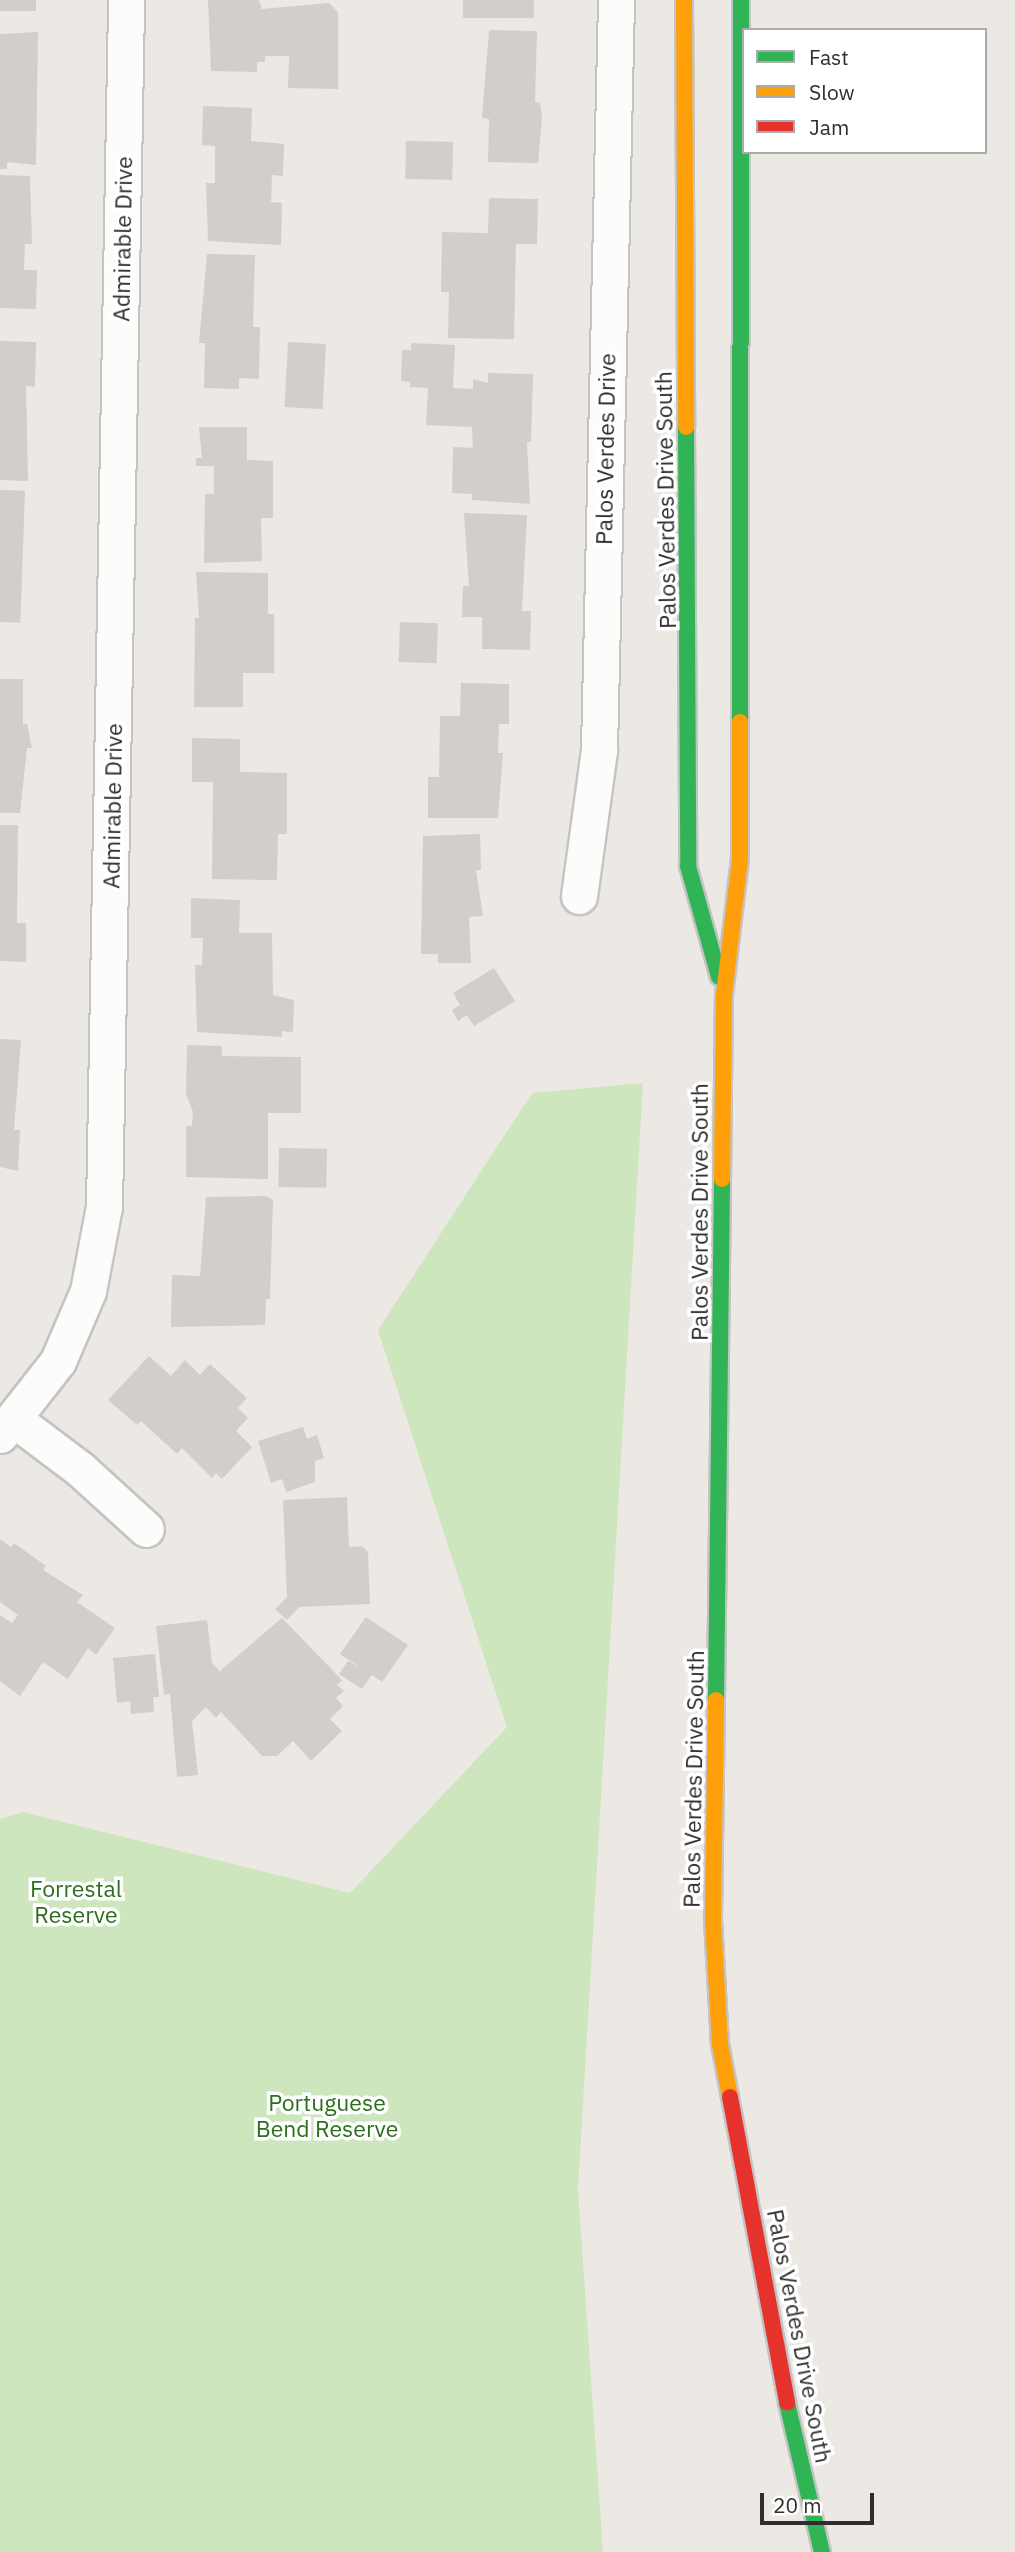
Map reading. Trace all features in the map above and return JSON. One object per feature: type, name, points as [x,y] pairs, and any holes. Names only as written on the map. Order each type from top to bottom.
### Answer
[{"type":"main road","name":"Palos Verdes Drive South","points":[[684,0],[688,866],[724,995]]},
{"type":"main road","name":"Palos Verdes Drive South","points":[[741,0],[740,859],[724,995],[713,1920],[723,2057],[784,2389],[822,2552]]},
{"type":"street","name":"Admirable Drive","points":[[126,0],[104,1206],[88,1291],[58,1361],[8,1427],[80,1469],[146,1529]]},
{"type":"street","name":"Palos Verdes Drive","points":[[579,896],[599,750],[615,0]]},
{"type":"green space","points":[[643,1083],[578,2189],[603,2552],[0,2552],[0,1819],[23,1812],[350,1893],[507,1727],[378,1330],[532,1093]]},
{"type":"building","points":[[0,0],[36,0],[36,11],[0,11]]},
{"type":"building","points":[[208,0],[259,0],[262,9],[329,3],[338,12],[338,89],[288,88],[289,56],[265,56],[265,62],[257,62],[257,72],[211,71]]},
{"type":"building","points":[[463,0],[534,0],[534,18],[463,18]]},
{"type":"building","points":[[489,30],[537,31],[535,102],[540,103],[542,118],[538,163],[488,162],[489,119],[482,118]]},
{"type":"building","points":[[38,32],[36,165],[7,162],[7,169],[0,169],[0,34]]},
{"type":"building","points":[[203,106],[252,108],[251,141],[284,144],[283,176],[272,175],[271,202],[282,203],[281,245],[208,241],[206,183],[215,183],[215,146],[202,145]]},
{"type":"building","points":[[406,141],[453,142],[452,180],[405,179]]},
{"type":"building","points":[[0,175],[30,176],[32,244],[25,244],[24,270],[37,270],[36,309],[0,308]]},
{"type":"building","points":[[489,198],[538,199],[537,244],[516,244],[514,339],[448,338],[449,292],[441,292],[442,232],[488,233]]},
{"type":"building","points":[[207,254],[255,255],[253,327],[260,327],[259,379],[239,378],[239,389],[204,388],[205,343],[199,343]]},
{"type":"building","points":[[0,341],[36,342],[35,387],[26,386],[28,481],[0,480]]},
{"type":"building","points":[[288,342],[326,344],[323,409],[285,407]]},
{"type":"building","points":[[411,343],[455,345],[453,388],[473,389],[473,379],[488,383],[488,373],[533,374],[531,442],[527,442],[530,504],[472,500],[472,494],[452,493],[453,447],[473,448],[472,427],[426,425],[428,388],[410,387],[410,382],[401,381],[402,350],[411,350]]},
{"type":"building","points":[[199,427],[247,427],[247,460],[273,461],[273,518],[261,518],[262,561],[204,563],[205,494],[214,494],[214,466],[196,466],[196,458],[202,458]]},
{"type":"building","points":[[0,490],[25,491],[20,623],[0,622]]},
{"type":"building","points":[[464,513],[527,515],[522,611],[531,611],[530,650],[482,649],[482,617],[462,617],[463,586],[469,586]]},
{"type":"building","points":[[196,572],[268,573],[268,614],[274,614],[274,673],[243,673],[243,707],[194,707],[195,618],[199,618]]},
{"type":"building","points":[[400,622],[438,623],[437,663],[399,662]]},
{"type":"building","points":[[0,679],[23,679],[23,724],[27,724],[32,748],[27,748],[20,813],[0,813]]},
{"type":"building","points":[[461,683],[509,684],[509,724],[499,724],[498,753],[503,753],[498,818],[428,818],[428,777],[439,777],[440,716],[460,716]]},
{"type":"building","points":[[192,738],[240,739],[240,772],[287,773],[287,834],[278,834],[277,880],[212,879],[213,782],[192,782]]},
{"type":"building","points":[[0,825],[18,825],[17,923],[26,923],[26,962],[0,961]]},
{"type":"building","points":[[480,834],[481,870],[476,870],[483,916],[469,917],[471,963],[438,963],[438,954],[421,954],[423,836]]},
{"type":"building","points":[[191,898],[240,900],[239,933],[272,933],[273,995],[294,1000],[293,1032],[282,1031],[282,1037],[197,1032],[195,965],[202,965],[203,938],[191,938]]},
{"type":"building","points":[[494,968],[515,1001],[474,1026],[467,1015],[458,1021],[452,1010],[460,1005],[453,993]]},
{"type":"building","points":[[0,1039],[21,1040],[14,1130],[20,1130],[18,1171],[0,1167]]},
{"type":"building","points":[[187,1045],[222,1046],[222,1056],[301,1057],[301,1113],[268,1113],[268,1179],[186,1177],[186,1126],[192,1126],[193,1112],[186,1094]]},
{"type":"building","points":[[279,1148],[327,1149],[326,1188],[278,1187]]},
{"type":"building","points":[[266,1196],[273,1200],[270,1299],[266,1299],[265,1325],[171,1327],[172,1275],[200,1276],[206,1197]]},
{"type":"building","points":[[149,1356],[171,1376],[185,1360],[200,1375],[210,1364],[247,1398],[238,1408],[248,1418],[236,1431],[252,1447],[222,1479],[216,1473],[212,1478],[182,1448],[177,1454],[141,1421],[137,1425],[108,1400]]},
{"type":"building","points":[[303,1427],[307,1439],[317,1435],[324,1458],[315,1461],[315,1482],[286,1492],[282,1479],[271,1483],[258,1441]]},
{"type":"building","points":[[347,1497],[349,1547],[362,1546],[368,1552],[370,1604],[299,1607],[287,1620],[275,1609],[287,1597],[283,1500]]},
{"type":"building","points":[[0,1539],[11,1547],[14,1543],[46,1566],[43,1570],[83,1595],[77,1602],[115,1628],[96,1655],[88,1648],[68,1679],[43,1662],[20,1696],[0,1681],[0,1615],[12,1623],[18,1615],[0,1602]]},
{"type":"building","points":[[366,1617],[408,1645],[382,1682],[372,1675],[362,1689],[339,1674],[348,1661],[361,1668],[340,1654]]},
{"type":"building","points":[[282,1618],[342,1680],[337,1685],[344,1691],[336,1698],[343,1706],[330,1719],[342,1731],[311,1761],[293,1741],[277,1756],[262,1756],[221,1712],[216,1718],[206,1707],[192,1721],[198,1775],[177,1777],[170,1694],[164,1695],[156,1626],[207,1620],[212,1663],[223,1674],[221,1670]]},
{"type":"building","points":[[155,1654],[159,1697],[153,1697],[154,1712],[131,1714],[130,1701],[117,1703],[113,1658]]},
{"type":"traffic: fast","points":[[740,722],[741,0]]},
{"type":"traffic: fast","points":[[686,427],[688,866],[719,977]]},
{"type":"traffic: fast","points":[[716,1700],[722,1179]]},
{"type":"traffic: fast","points":[[787,2403],[822,2552]]},
{"type":"traffic: slow","points":[[684,0],[686,427]]},
{"type":"traffic: slow","points":[[722,1179],[724,995],[740,859],[740,722]]},
{"type":"traffic: slow","points":[[716,1700],[713,1920],[720,2044],[730,2097]]},
{"type":"traffic: jam","points":[[730,2097],[787,2403]]},
{"type":"park label","name":"Forrestal Reserve","points":[[76,1901]]},
{"type":"park label","name":"Portuguese Bend Reserve","points":[[327,2115]]}]
